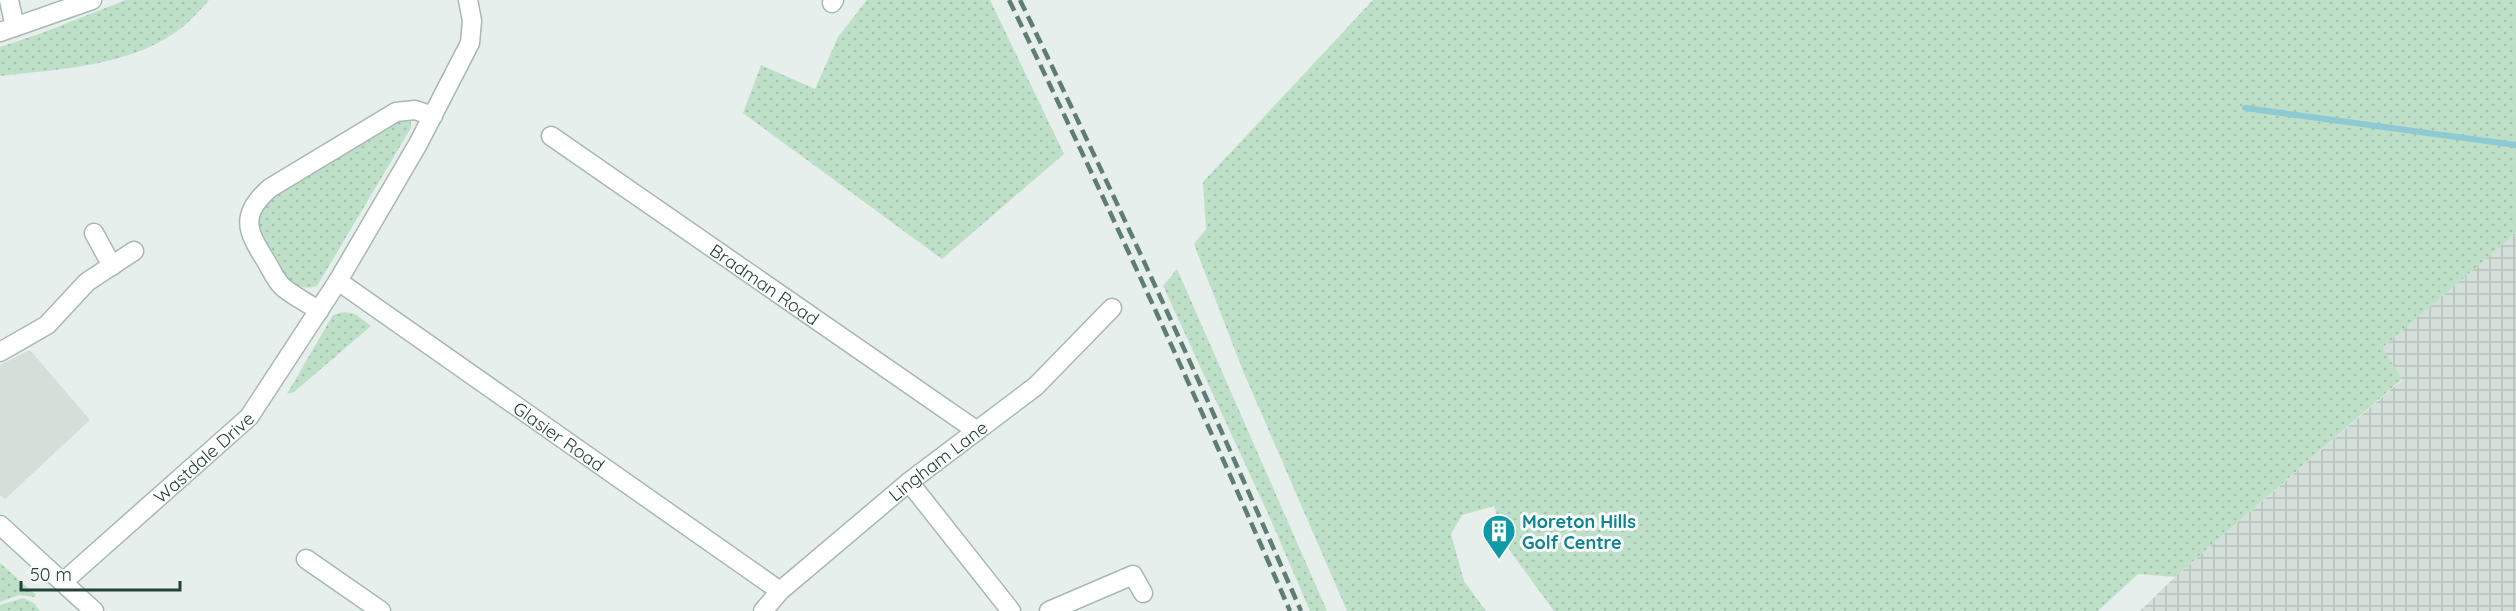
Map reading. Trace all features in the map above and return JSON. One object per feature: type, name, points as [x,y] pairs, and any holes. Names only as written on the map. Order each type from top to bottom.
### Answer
[{"type":"street","points":[[9,0],[7,29],[92,0]]},
{"type":"street","name":"Wastdale Drive","points":[[63,582],[249,417],[338,281],[433,116],[470,43],[472,21],[468,0]]},
{"type":"street","points":[[319,311],[282,287],[250,235],[249,222],[252,208],[259,197],[270,188],[396,112],[415,111],[433,116]]},
{"type":"street","name":"Bradman Road","points":[[551,136],[977,431]]},
{"type":"street","points":[[94,234],[112,266]]},
{"type":"street","points":[[0,352],[47,326],[87,282],[134,251]]},
{"type":"street","name":"Glasier Road","points":[[338,281],[780,591]]},
{"type":"street","name":"Lingham Lane","points":[[763,611],[780,591],[909,482],[1036,386],[1112,309]]},
{"type":"street","points":[[909,482],[1011,611]]},
{"type":"street","points":[[0,525],[94,611]]},
{"type":"street","points":[[306,559],[381,611]]},
{"type":"street","points":[[1049,611],[1133,575],[1143,592]]},
{"type":"shaded area","points":[[2516,233],[2516,611],[2140,611],[2175,577],[2402,380],[2381,348]]},
{"type":"shaded area","points":[[30,350],[90,420],[5,499],[0,495],[0,365]]},
{"type":"green space","points":[[126,0],[209,0],[190,21],[176,32],[135,53],[91,65],[0,76],[0,47]]},
{"type":"green space","points":[[867,0],[990,0],[1064,154],[942,259],[743,113],[761,65],[815,89],[838,37]]},
{"type":"green space","points":[[1373,0],[2516,0],[2516,233],[2382,348],[2402,379],[2175,577],[2138,574],[2098,611],[1554,611],[1510,551],[1494,506],[1462,515],[1451,534],[1464,581],[1486,611],[1347,611],[1243,371],[1194,244],[1206,229],[1203,182]]},
{"type":"green space","points":[[408,118],[411,128],[317,286],[300,287],[293,283],[283,273],[259,233],[258,220],[264,208],[273,197],[400,120]]},
{"type":"green space","points":[[1177,269],[1327,611],[1310,611],[1270,518],[1163,286]]},
{"type":"green space","points":[[344,312],[355,314],[371,326],[294,392],[287,394],[333,315]]},
{"type":"green space","points":[[0,563],[36,595],[34,597],[19,595],[0,602]]},
{"type":"green space","points":[[23,598],[34,603],[40,611],[0,611],[0,605]]},
{"type":"waterway","points":[[2245,108],[2516,145]]},
{"type":"railway","points":[[1009,0],[1152,304],[1290,611]]},
{"type":"railway","points":[[1020,0],[1164,304],[1301,611]]},
{"type":"place","name":"Moreton Hills Golf Centre","points":[[1499,560]]}]
